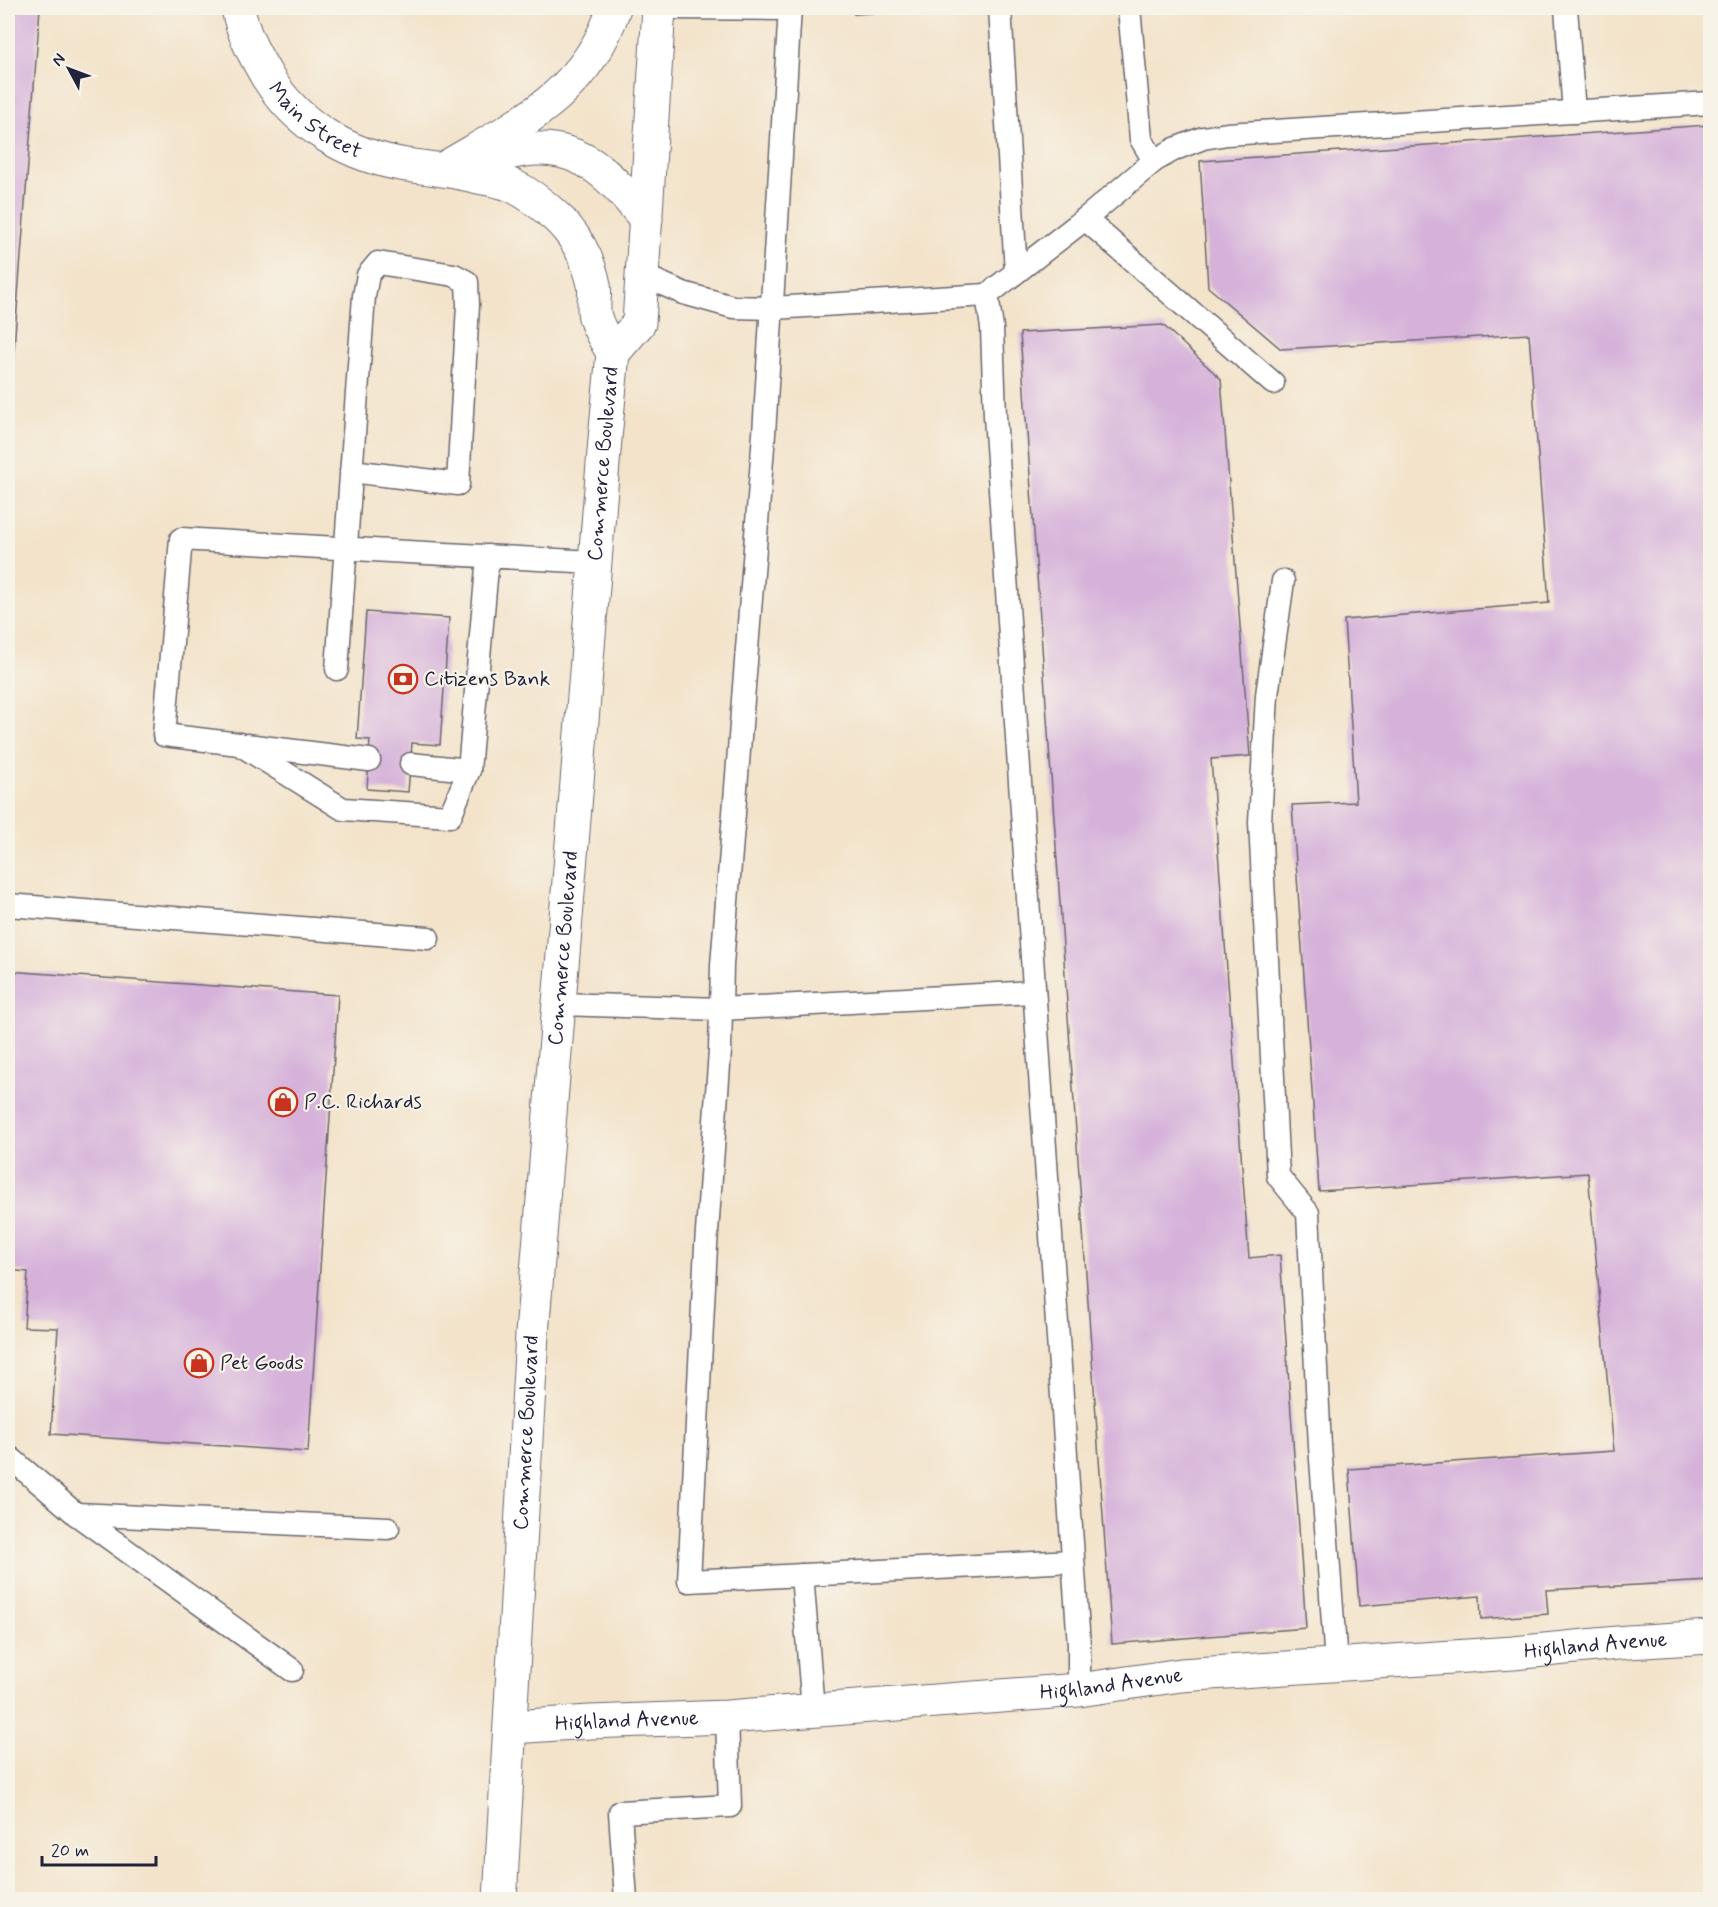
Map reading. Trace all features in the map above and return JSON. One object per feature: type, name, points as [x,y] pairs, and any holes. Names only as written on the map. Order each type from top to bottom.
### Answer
[{"type":"street","name":"Main Street","points":[[238,8],[240,21],[256,59],[277,91],[307,123],[357,153],[407,165],[445,168]]},
{"type":"street","points":[[445,168],[518,125],[562,93],[600,46],[614,8]]},
{"type":"street","name":"Commerce Boulevard","points":[[500,1899],[532,1334],[594,562],[613,354],[639,323],[659,8]]},
{"type":"street","points":[[445,168],[535,149],[562,151],[593,164],[624,192],[646,219]]},
{"type":"street","points":[[445,168],[512,185],[535,199],[566,226],[583,251],[594,286],[594,316],[613,354]]},
{"type":"street","name":"Highland Avenue","points":[[511,1727],[727,1717],[1079,1690],[1181,1675],[1513,1653],[1710,1637]]},
{"type":"lane","points":[[670,8],[790,8],[773,308],[722,965],[720,1051],[706,1257],[689,1581],[1072,1562]]},
{"type":"lane","points":[[1000,8],[1017,272]]},
{"type":"lane","points":[[1129,8],[1141,139],[1154,161]]},
{"type":"lane","points":[[1566,8],[1574,112]]},
{"type":"lane","points":[[642,275],[683,293],[733,307],[773,308],[987,295],[1085,219],[1154,161],[1175,149],[1203,138],[1227,134],[1710,103]]},
{"type":"lane","points":[[1085,219],[1273,383]]},
{"type":"lane","points":[[337,669],[345,548],[364,296],[368,275],[378,264],[454,275],[467,282],[468,305],[458,484],[351,471]]},
{"type":"lane","points":[[987,295],[992,328],[996,427],[1079,1645],[1079,1690]]},
{"type":"lane","points":[[369,760],[164,735],[181,539],[594,562]]},
{"type":"lane","points":[[239,744],[344,809],[450,816],[469,770],[488,556]]},
{"type":"lane","points":[[1283,581],[1267,695],[1260,822],[1278,1176],[1308,1213],[1320,1446],[1336,1663]]},
{"type":"lane","points":[[411,764],[469,770]]},
{"type":"lane","points":[[8,905],[428,938]]},
{"type":"lane","points":[[559,1004],[721,1009],[1034,992]]},
{"type":"lane","points":[[8,1456],[76,1514],[292,1670]]},
{"type":"lane","points":[[76,1514],[388,1528]]},
{"type":"lane","points":[[802,1575],[813,1710]]},
{"type":"lane","points":[[626,1899],[620,1812],[729,1806],[727,1717]]},
{"type":"building","points":[[8,8],[40,8],[10,400],[8,400]]},
{"type":"building","points":[[853,8],[931,8],[931,9],[854,14]]},
{"type":"building","points":[[1708,125],[1710,158],[1710,1581],[1546,1590],[1548,1614],[1481,1619],[1480,1596],[1359,1606],[1349,1469],[1614,1451],[1588,1173],[1319,1191],[1292,805],[1356,802],[1344,620],[1549,603],[1529,334],[1281,349],[1208,287],[1200,161]]},
{"type":"building","points":[[1163,325],[1221,379],[1250,756],[1211,759],[1249,1258],[1280,1255],[1306,1628],[1112,1644],[1020,333]]},
{"type":"building","name":"Citizens Bank","points":[[366,612],[449,618],[440,745],[412,743],[408,792],[367,789],[370,740],[357,739]]},
{"type":"building","points":[[8,971],[338,995],[308,1452],[51,1434],[58,1328],[24,1327],[28,1272],[8,1270]]},
{"type":"place","name":"Citizens Bank","points":[[403,679]]},
{"type":"place","name":"P.C. Richards","points":[[283,1102]]},
{"type":"place","name":"Pet Goods","points":[[199,1363]]}]
